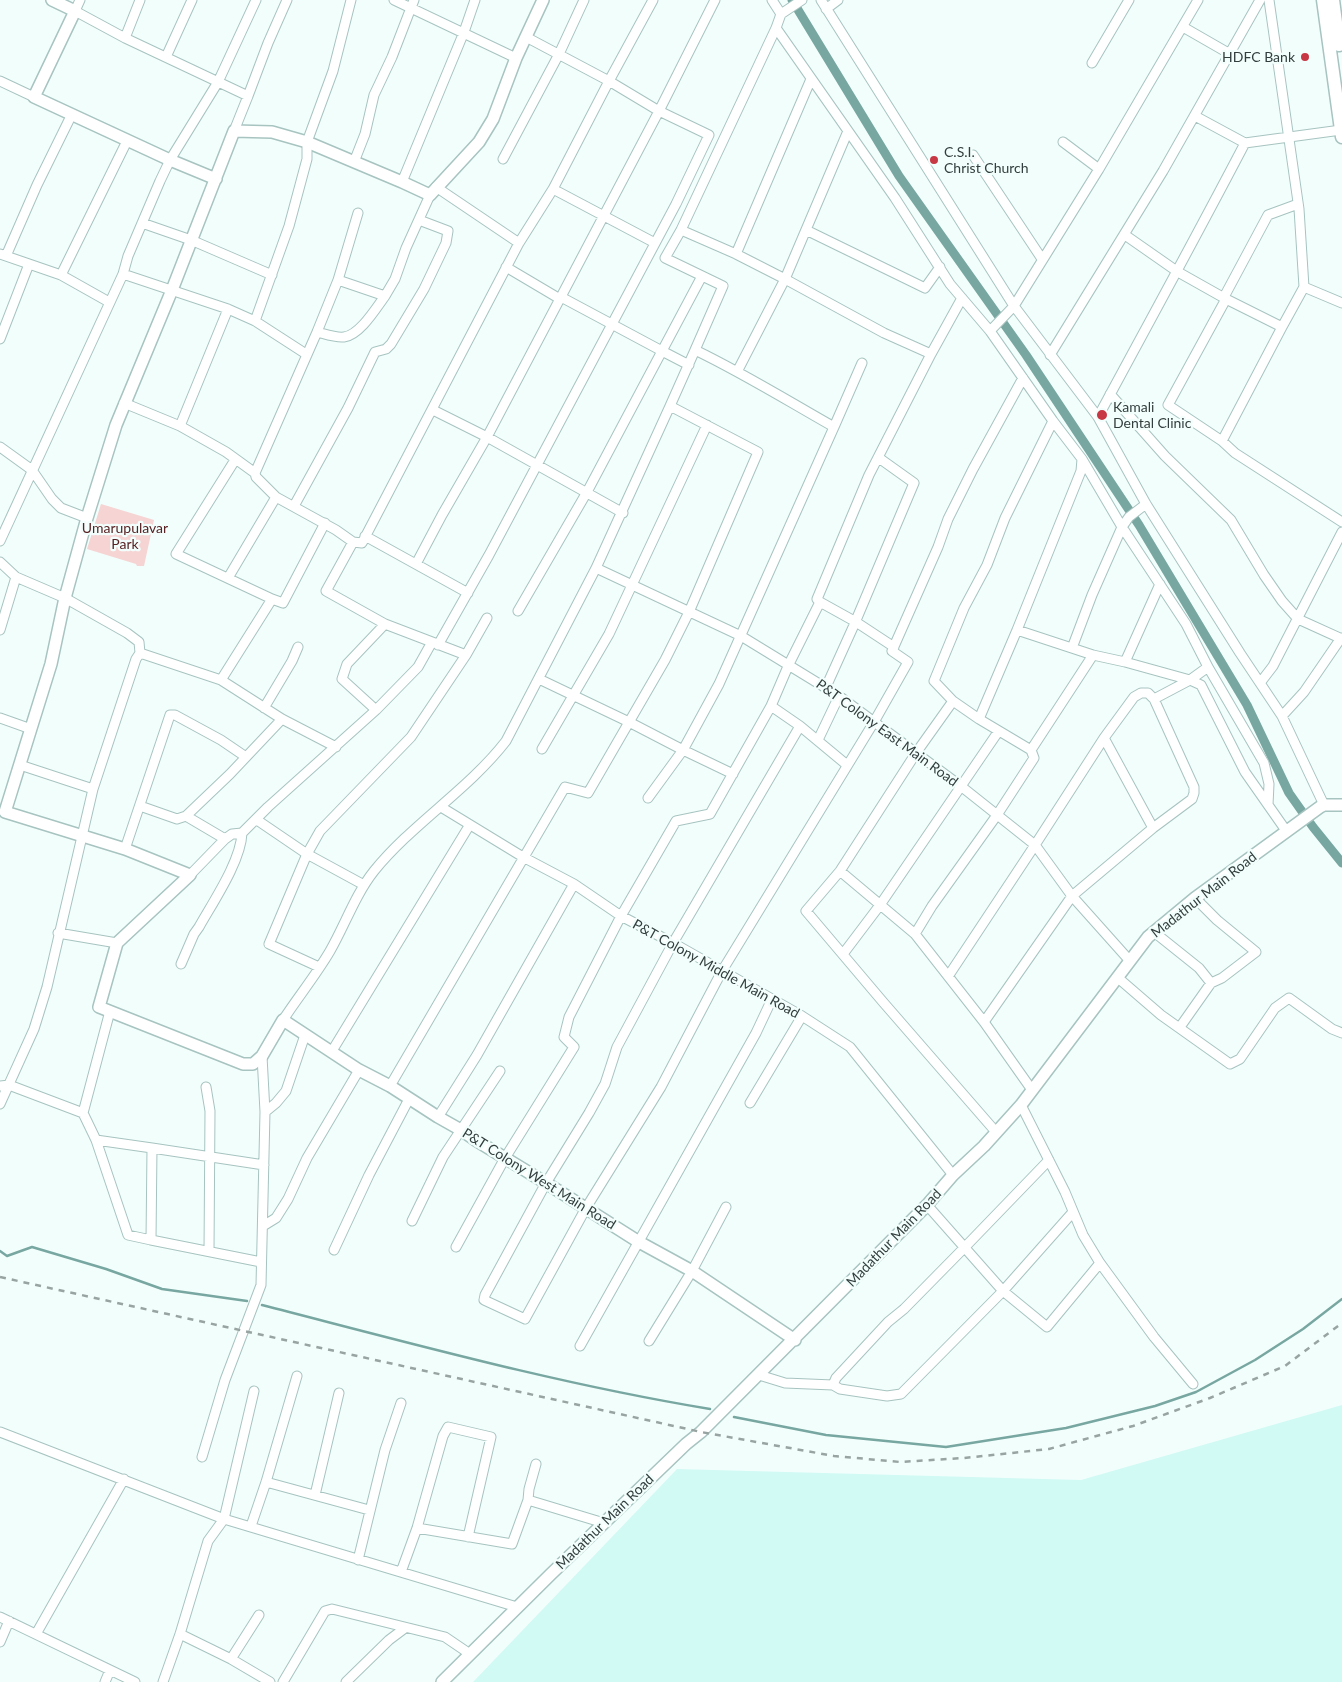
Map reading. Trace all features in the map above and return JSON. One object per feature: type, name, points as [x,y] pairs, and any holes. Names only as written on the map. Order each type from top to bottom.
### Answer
[{"type":"main road","points":[[1323,0],[1341,133]]},
{"type":"main road","points":[[1333,0],[1342,71]]},
{"type":"street","points":[[52,0],[125,38],[248,96]]},
{"type":"street","points":[[34,97],[80,0]]},
{"type":"street","points":[[125,38],[140,0]]},
{"type":"street","points":[[166,57],[192,0]]},
{"type":"street","points":[[0,541],[123,274],[128,256],[170,160],[218,82],[256,0]]},
{"type":"street","points":[[190,875],[125,849],[3,811],[20,765],[52,664],[65,598],[87,518],[124,402],[172,290],[268,43],[287,0]]},
{"type":"street","points":[[254,321],[289,226],[307,158],[307,142],[332,71],[351,0]]},
{"type":"street","points":[[394,0],[413,3],[464,32],[516,58]]},
{"type":"street","points":[[402,182],[464,32],[475,0]]},
{"type":"street","points":[[317,332],[344,337],[354,334],[371,316],[385,296],[395,279],[406,248],[433,191],[479,142],[493,119],[516,58],[543,0]]},
{"type":"street","points":[[503,159],[559,54],[584,0]]},
{"type":"street","points":[[124,402],[180,426],[226,452],[255,473],[256,477],[276,497],[325,523],[353,542],[362,543],[506,267],[553,189],[653,0]]},
{"type":"street","points":[[416,564],[487,438],[604,217],[715,0]]},
{"type":"street","points":[[772,0],[781,14]]},
{"type":"street","points":[[821,0],[1014,306],[1098,417],[1146,504],[1282,716],[1320,808],[1342,805]]},
{"type":"street","points":[[826,9],[838,0]]},
{"type":"street","points":[[1092,63],[1129,0]]},
{"type":"street","points":[[990,331],[1014,306],[1099,169],[1198,0]]},
{"type":"street","points":[[1050,356],[1125,235],[1260,0]]},
{"type":"street","points":[[1222,441],[1304,287],[1298,204],[1269,0]]},
{"type":"street","points":[[709,135],[655,243],[537,465],[468,593],[435,644],[418,667],[376,710],[268,807],[242,833],[232,834],[225,839],[190,875],[117,942],[99,1007],[243,1064],[253,1064],[262,1056],[283,1020],[330,951],[364,886],[395,848],[490,761],[506,741],[596,568],[723,286],[665,258],[723,141],[781,14],[800,1]]},
{"type":"street","points":[[354,162],[365,134],[374,95],[392,57],[413,3]]},
{"type":"street","points":[[1183,27],[1230,54]]},
{"type":"street","points":[[776,28],[848,130],[950,284],[990,331],[1053,421],[1082,458],[1122,527],[1186,624],[1208,667],[1264,763],[1269,784],[1268,806]]},
{"type":"street","points":[[526,37],[659,110],[723,141]]},
{"type":"street","points":[[736,254],[811,79]]},
{"type":"street","points":[[0,81],[127,141],[216,179]]},
{"type":"street","points":[[72,114],[3,255],[61,275],[109,302]]},
{"type":"street","points":[[1195,116],[1244,143],[1341,133]]},
{"type":"street","points":[[738,370],[785,279],[848,130]]},
{"type":"street","points":[[234,131],[272,132],[307,142],[402,182],[433,191],[519,243]]},
{"type":"street","points":[[61,275],[127,141]]},
{"type":"street","points":[[1063,142],[1099,169]]},
{"type":"street","points":[[1098,417],[1127,361],[1178,272],[1244,143]]},
{"type":"street","points":[[972,155],[1042,259]]},
{"type":"street","points":[[553,189],[655,243]]},
{"type":"street","points":[[1298,204],[1268,215],[1168,405],[1222,441],[1235,453],[1342,522]]},
{"type":"street","points":[[255,473],[338,280],[358,213]]},
{"type":"street","points":[[294,506],[348,408],[375,352],[386,349],[390,344],[424,289],[446,243],[448,232],[419,220]]},
{"type":"street","points":[[142,223],[191,240],[272,275]]},
{"type":"street","points":[[680,230],[736,254],[884,333],[931,354]]},
{"type":"street","points":[[806,230],[925,288],[940,267]]},
{"type":"street","points":[[1125,235],[1178,272],[1282,327]]},
{"type":"street","points":[[0,339],[29,264]]},
{"type":"street","points":[[506,267],[689,365]]},
{"type":"street","points":[[123,274],[228,309],[254,321],[306,354]]},
{"type":"street","points":[[518,612],[587,492],[702,276]]},
{"type":"street","points":[[338,280],[385,296]]},
{"type":"street","points":[[1304,287],[1342,303]]},
{"type":"street","points":[[894,647],[856,622],[817,600],[869,475],[962,298]]},
{"type":"street","points":[[180,426],[228,309]]},
{"type":"street","points":[[695,350],[738,370],[834,427]]},
{"type":"street","points":[[648,798],[683,750],[719,684],[862,363]]},
{"type":"street","points":[[800,726],[674,943],[617,1047],[605,1084],[546,1183],[484,1300],[526,1318],[586,1208],[661,1087],[722,971],[874,722],[908,662],[892,651],[972,469],[1023,378]]},
{"type":"street","points":[[1110,394],[1165,456],[1231,520],[1264,575],[1282,601],[1298,619],[1341,639],[1304,692],[1282,716]]},
{"type":"street","points":[[390,1086],[565,787],[588,792],[665,660],[689,612],[758,452],[670,406]]},
{"type":"street","points":[[433,410],[587,492],[622,513]]},
{"type":"street","points":[[915,934],[932,906],[997,816],[1034,758],[1031,750],[998,732],[953,701],[934,681],[964,608],[987,565],[1004,518],[1053,421]]},
{"type":"street","points":[[542,749],[608,634],[706,425]]},
{"type":"street","points":[[0,447],[32,470],[52,499],[61,508],[87,518]]},
{"type":"street","points":[[826,687],[856,622],[914,483],[879,458]]},
{"type":"street","points":[[979,719],[1081,471],[1082,458]]},
{"type":"street","points":[[235,460],[176,554],[283,603],[325,523]]},
{"type":"street","points":[[228,578],[276,497]]},
{"type":"street","points":[[1072,648],[1092,595],[1122,527],[1128,517],[1146,504]]},
{"type":"street","points":[[1260,683],[1273,666],[1342,532]]},
{"type":"street","points":[[365,536],[468,593]]},
{"type":"street","points":[[353,542],[326,591],[386,624],[466,656]]},
{"type":"street","points":[[0,562],[16,577],[65,598],[127,633],[139,642],[140,652],[136,659],[93,789],[47,986],[34,1029],[4,1086],[0,1104]]},
{"type":"street","name":"P&T Colony East Main Road","points":[[596,568],[742,636],[826,687],[962,786],[997,816],[1036,845],[1072,896],[1130,961]]},
{"type":"street","points":[[0,630],[16,577]]},
{"type":"street","points":[[1125,662],[1160,584]]},
{"type":"street","points":[[221,680],[272,599]]},
{"type":"street","points":[[456,1247],[505,1158],[574,1047],[564,1038],[569,1016],[621,916],[676,821],[710,814],[771,706],[789,664],[820,602]]},
{"type":"street","points":[[319,967],[269,944],[307,854],[320,831],[411,737],[466,656],[487,618]]},
{"type":"street","points":[[376,710],[342,679],[347,664],[386,624]]},
{"type":"street","points":[[1017,630],[1093,655],[1190,680],[1201,686],[1245,772],[1288,831]]},
{"type":"street","points":[[264,708],[292,661],[298,647]]},
{"type":"street","points":[[140,652],[221,680],[282,719],[336,747]]},
{"type":"street","points":[[1031,750],[1093,655]]},
{"type":"street","points":[[1154,698],[1190,680],[1208,667]]},
{"type":"street","points":[[539,679],[733,774]]},
{"type":"street","points":[[949,975],[1036,845],[1104,738],[1134,697],[1141,693],[1148,693],[1154,698],[1194,787],[1192,799],[1152,828],[1072,896],[984,1022]]},
{"type":"street","points":[[818,740],[839,696]]},
{"type":"street","points":[[953,701],[916,753],[840,871],[806,911],[996,1132]]},
{"type":"street","points":[[771,706],[800,726],[847,764]]},
{"type":"street","points":[[125,849],[170,715],[175,715],[221,740],[246,757]]},
{"type":"street","points":[[0,718],[31,729]]},
{"type":"street","points":[[140,806],[177,819],[186,816],[282,719]]},
{"type":"street","points":[[843,954],[880,905],[998,732]]},
{"type":"street","points":[[1104,738],[1152,828]]},
{"type":"street","points":[[20,765],[93,789]]},
{"type":"street","name":"P&T Colony Middle Main Road","points":[[441,807],[523,857],[574,884],[621,916],[674,943],[802,1016],[850,1047],[953,1175]]},
{"type":"street","name":"Madathur Main Road","points":[[442,1682],[517,1607],[795,1340],[927,1205],[953,1175],[1021,1105],[1148,937],[1195,898],[1320,808]]},
{"type":"street","points":[[186,816],[225,839]]},
{"type":"street","points":[[257,820],[307,854],[364,886]]},
{"type":"street","points":[[332,1051],[469,826]]},
{"type":"street","points":[[181,964],[194,934],[235,862],[242,845],[242,833]]},
{"type":"street","points":[[840,871],[915,934],[949,975],[1032,1090]]},
{"type":"street","points":[[438,1118],[477,1055],[574,884]]},
{"type":"street","points":[[1180,1028],[1211,983],[1222,978],[1256,952],[1195,898]]},
{"type":"street","points":[[1154,932],[1199,968],[1211,983]]},
{"type":"street","points":[[58,933],[117,942]]},
{"type":"street","points":[[1117,978],[1161,1014],[1230,1064],[1240,1059],[1275,1008],[1289,998],[1332,1029],[1342,1033]]},
{"type":"street","points":[[580,1346],[756,1033],[772,999]]},
{"type":"street","points":[[110,1011],[83,1113],[96,1140],[128,1235],[261,1262]]},
{"type":"street","points":[[750,1103],[802,1016]]},
{"type":"street","name":"P&T Colony West Main Road","points":[[283,1020],[358,1070],[390,1086],[438,1118],[462,1130],[639,1242],[692,1271],[795,1340]]},
{"type":"street","points":[[265,1112],[286,1091],[305,1035]]},
{"type":"street","points":[[202,1457],[226,1380],[260,1285],[265,1112],[262,1056]]},
{"type":"street","points":[[263,1226],[276,1218],[288,1200],[307,1158],[358,1070]]},
{"type":"street","points":[[412,1220],[444,1157],[500,1071]]},
{"type":"street","points":[[4,1086],[83,1113]]},
{"type":"street","points":[[206,1087],[210,1110],[211,1157],[209,1251]]},
{"type":"street","points":[[334,1250],[369,1175],[409,1099]]},
{"type":"street","points":[[1021,1105],[1049,1160],[1083,1235],[1100,1263],[1154,1337],[1193,1384]]},
{"type":"street","points":[[96,1140],[264,1165]]},
{"type":"street","points":[[151,1240],[152,1148]]},
{"type":"street","points":[[833,1385],[836,1378],[888,1322],[904,1310],[1049,1160]]},
{"type":"street","points":[[927,1205],[1004,1291],[1047,1327],[1100,1263]]},
{"type":"street","points":[[649,1341],[692,1271],[726,1207]]},
{"type":"street","points":[[759,1375],[785,1383],[833,1385],[840,1389],[887,1396],[901,1394],[1004,1291],[1073,1212]]},
{"type":"street","points":[[251,1526],[297,1376]]},
{"type":"street","points":[[163,1682],[180,1634],[208,1541],[224,1519],[254,1391]]},
{"type":"street","points":[[315,1495],[339,1393]]},
{"type":"street","points":[[358,1560],[385,1450],[401,1403]]},
{"type":"street","points":[[401,1572],[418,1528],[442,1436],[448,1427],[491,1437],[468,1537]]},
{"type":"street","points":[[0,1432],[224,1519],[517,1607]]},
{"type":"street","points":[[418,1528],[512,1544],[528,1500],[529,1488],[536,1464]]},
{"type":"street","points":[[36,1634],[124,1479]]},
{"type":"street","points":[[266,1482],[369,1510]]},
{"type":"street","points":[[528,1500],[604,1523]]},
{"type":"street","points":[[283,1682],[325,1611],[332,1609],[445,1637],[470,1654]]},
{"type":"street","points":[[231,1659],[259,1615]]},
{"type":"street","points":[[0,1618],[135,1682]]},
{"type":"street","points":[[0,1642],[9,1621]]},
{"type":"street","points":[[346,1682],[389,1640],[405,1628]]},
{"type":"street","points":[[180,1634],[231,1659],[270,1682]]},
{"type":"street","points":[[105,1682],[110,1670]]},
{"type":"shaded area","points":[[1342,1405],[1342,1682],[473,1682],[677,1469],[1081,1480]]},
{"type":"green space","name":"Umarupulavar Park","points":[[101,504],[154,520],[144,566],[137,566],[136,564],[87,549]]},
{"type":"waterway","points":[[792,0],[899,176],[1026,355],[1139,525],[1247,705],[1289,793],[1342,863]]},
{"type":"waterway","points":[[0,1251],[7,1256],[32,1247],[106,1269],[162,1289],[247,1301]]},
{"type":"waterway","points":[[734,1417],[826,1435],[946,1447],[1066,1428],[1155,1406],[1196,1392],[1255,1360],[1303,1329],[1342,1299]]},
{"type":"waterway","points":[[262,1305],[540,1375],[597,1388],[710,1409]]},
{"type":"railway","points":[[0,1277],[701,1432],[834,1456],[900,1462],[964,1458],[1049,1449],[1133,1426],[1210,1398],[1285,1366],[1342,1323]]},
{"type":"place","name":"HDFC Bank","points":[[1305,57]]},
{"type":"place","name":"C.S.I. Christ Church","points":[[934,160]]},
{"type":"place","name":"Kamali Dental Clinic","points":[[1102,415]]}]
